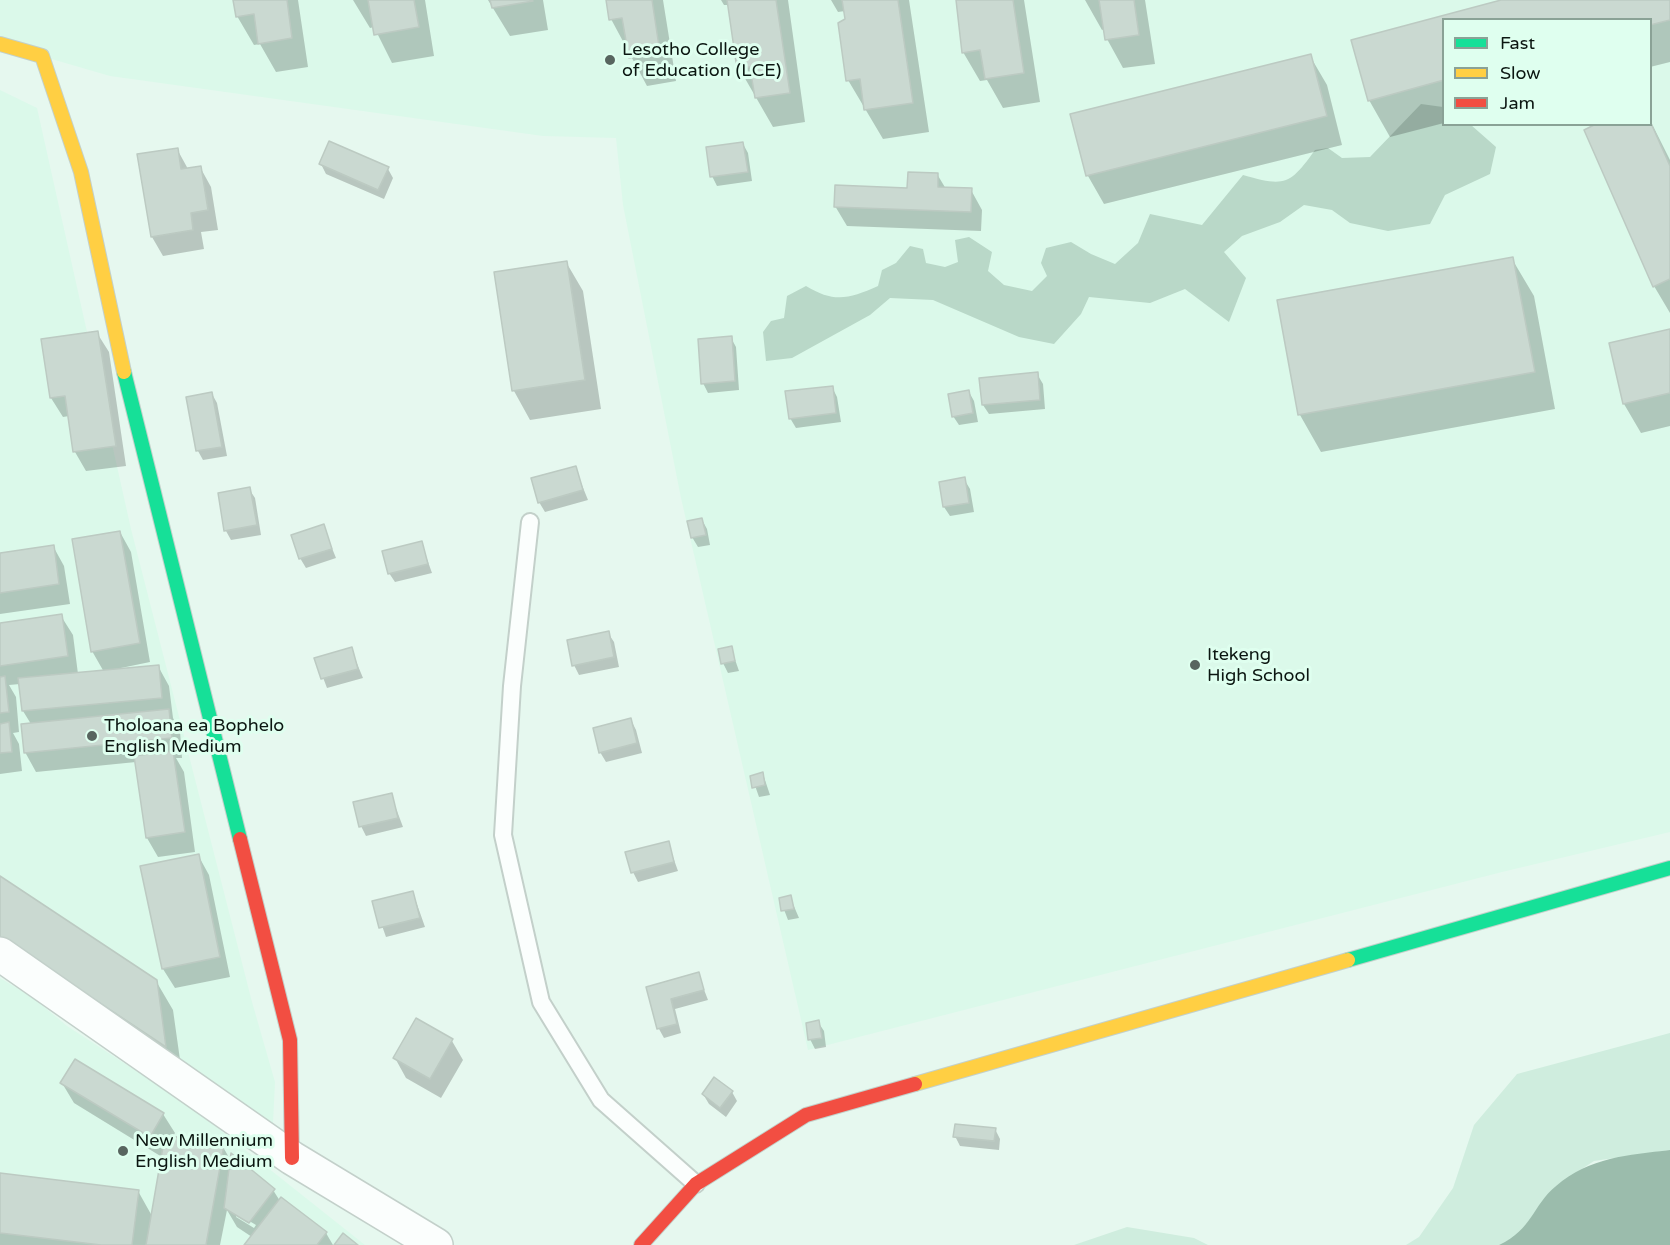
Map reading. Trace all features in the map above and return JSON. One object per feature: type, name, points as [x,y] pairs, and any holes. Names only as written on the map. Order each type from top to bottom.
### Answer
[{"type":"street","points":[[0,44],[42,56],[81,172],[132,406],[290,1040],[292,1158]]},
{"type":"street","points":[[641,1245],[696,1184],[806,1115],[1670,868]]},
{"type":"street","points":[[0,954],[292,1158],[436,1245]]},
{"type":"lane","points":[[530,522],[512,686],[502,835],[541,1002],[601,1100],[696,1184]]},
{"type":"shaded area","name":"Itekeng High School","points":[[0,0],[1670,0],[1670,832],[1502,872],[808,1050],[681,498],[623,205],[616,138],[543,136],[110,76],[0,44]]},
{"type":"shaded area","name":"Tholoana ea Bophelo English Medium","points":[[0,90],[37,108],[131,529],[252,1002],[275,1082],[273,1123],[0,943]]},
{"type":"shaded area","points":[[1421,104],[1442,107],[1442,126],[1472,126],[1496,147],[1490,174],[1445,195],[1430,224],[1388,231],[1350,223],[1332,210],[1304,205],[1280,222],[1242,236],[1224,252],[1246,278],[1229,322],[1185,289],[1150,303],[1089,297],[1081,314],[1054,344],[1019,337],[933,300],[890,298],[870,315],[792,358],[766,361],[763,332],[771,321],[784,318],[787,296],[806,286],[825,295],[842,297],[858,294],[878,286],[882,270],[896,263],[910,246],[923,249],[926,263],[945,267],[958,262],[955,240],[969,237],[992,252],[988,271],[1004,285],[1032,291],[1047,276],[1041,263],[1046,248],[1071,242],[1115,264],[1138,243],[1150,214],[1202,225],[1243,175],[1268,181],[1285,180],[1299,170],[1315,150],[1328,148],[1342,158],[1370,157]]},
{"type":"shaded area","name":"New Millennium English Medium","points":[[0,978],[32,997],[67,1026],[190,1106],[365,1245],[0,1245]]},
{"type":"shaded area","points":[[1670,1033],[1670,1150],[1594,1161],[1556,1186],[1517,1236],[1499,1245],[1406,1245],[1419,1237],[1453,1188],[1474,1125],[1517,1074]]},
{"type":"shaded area","points":[[1670,1150],[1670,1245],[1499,1245],[1519,1232],[1548,1194],[1569,1176],[1610,1159]]},
{"type":"shaded area","points":[[1127,1227],[1194,1238],[1208,1245],[1074,1245]]},
{"type":"building","points":[[233,0],[287,0],[292,38],[258,44],[254,14],[236,17]]},
{"type":"building","points":[[368,0],[414,0],[419,27],[374,35]]},
{"type":"building","points":[[490,0],[532,0],[533,1],[492,8]]},
{"type":"building","points":[[606,0],[652,0],[660,53],[629,58],[622,18],[609,20]]},
{"type":"building","points":[[727,0],[776,0],[790,93],[755,98],[750,67],[737,69]]},
{"type":"building","points":[[842,0],[898,0],[913,103],[864,110],[860,79],[846,81],[838,23],[845,19]]},
{"type":"building","points":[[956,0],[1013,0],[1024,73],[985,79],[980,50],[962,53]]},
{"type":"building","points":[[1099,0],[1134,0],[1139,35],[1105,40]]},
{"type":"building","points":[[1501,0],[1670,0],[1670,20],[1652,24],[1652,18],[1442,18],[1442,81],[1368,101],[1351,40]]},
{"type":"building","points":[[1311,54],[1327,116],[1086,176],[1070,114]]},
{"type":"building","points":[[1592,126],[1652,126],[1670,166],[1670,279],[1653,287],[1584,130]]},
{"type":"building","points":[[329,141],[389,167],[378,190],[319,164]]},
{"type":"building","points":[[743,142],[748,172],[710,177],[706,147]]},
{"type":"building","points":[[178,148],[181,169],[201,166],[208,210],[191,213],[193,230],[151,237],[137,154]]},
{"type":"building","points":[[908,172],[938,173],[938,187],[972,188],[971,212],[834,207],[835,185],[907,188]]},
{"type":"building","points":[[1513,257],[1535,372],[1298,415],[1277,300]]},
{"type":"building","points":[[567,261],[585,380],[512,391],[494,272]]},
{"type":"building","points":[[1670,329],[1670,393],[1623,404],[1609,343]]},
{"type":"building","points":[[98,331],[116,446],[73,452],[65,396],[50,398],[41,339]]},
{"type":"building","points":[[732,336],[735,381],[701,384],[698,339]]},
{"type":"building","points":[[1038,372],[1040,400],[982,405],[979,378]]},
{"type":"building","points":[[833,386],[836,413],[789,419],[785,391]]},
{"type":"building","points":[[969,390],[973,413],[952,417],[948,394]]},
{"type":"building","points":[[212,392],[222,447],[196,451],[186,397]]},
{"type":"building","points":[[576,466],[583,490],[538,503],[531,478]]},
{"type":"building","points":[[965,477],[969,503],[943,507],[939,482]]},
{"type":"building","points":[[250,487],[257,525],[224,531],[218,493]]},
{"type":"building","points":[[702,518],[706,535],[691,538],[687,521]]},
{"type":"building","points":[[324,524],[332,549],[299,559],[291,535]]},
{"type":"building","points":[[120,531],[140,643],[91,652],[72,539]]},
{"type":"building","points":[[422,541],[428,564],[388,574],[382,551]]},
{"type":"building","points":[[54,545],[59,584],[0,593],[0,553]]},
{"type":"building","points":[[62,614],[68,656],[0,666],[0,623]]},
{"type":"building","points":[[609,631],[614,657],[572,666],[567,640]]},
{"type":"building","points":[[732,646],[735,661],[721,664],[718,649]]},
{"type":"building","points":[[352,647],[358,669],[321,679],[314,658]]},
{"type":"building","points":[[159,665],[162,698],[22,711],[18,678]]},
{"type":"building","points":[[5,676],[9,712],[0,713],[0,677]]},
{"type":"building","points":[[169,709],[172,738],[24,753],[21,724]]},
{"type":"building","points":[[631,718],[637,743],[599,753],[593,728]]},
{"type":"building","points":[[9,722],[12,752],[0,753],[0,724]]},
{"type":"building","points":[[173,751],[185,832],[146,838],[134,756]]},
{"type":"building","points":[[763,772],[765,785],[752,788],[750,776]]},
{"type":"building","points":[[392,793],[398,818],[359,827],[353,802]]},
{"type":"building","points":[[669,841],[674,862],[631,873],[625,852]]},
{"type":"building","points":[[199,854],[220,957],[162,969],[140,866]]},
{"type":"building","points":[[0,876],[157,980],[166,1047],[0,937]]},
{"type":"building","points":[[413,891],[420,918],[379,928],[372,901]]},
{"type":"building","points":[[791,895],[794,909],[781,911],[779,898]]},
{"type":"building","points":[[699,972],[704,990],[671,999],[677,1024],[657,1029],[646,987]]},
{"type":"building","points":[[416,1018],[453,1039],[430,1079],[393,1058]]},
{"type":"building","points":[[819,1020],[822,1038],[808,1040],[806,1023]]},
{"type":"building","points":[[75,1059],[164,1113],[150,1137],[60,1083]]},
{"type":"building","points":[[714,1077],[733,1091],[720,1108],[702,1094]]},
{"type":"building","points":[[955,1124],[996,1128],[994,1141],[953,1137]]},
{"type":"building","points":[[165,1135],[224,1145],[206,1245],[146,1245]]},
{"type":"building","points":[[231,1153],[275,1189],[249,1223],[224,1208]]},
{"type":"building","points":[[0,1173],[139,1190],[132,1245],[101,1245],[0,1233]]},
{"type":"building","points":[[281,1197],[327,1232],[317,1245],[244,1245]]},
{"type":"building","points":[[343,1233],[358,1245],[334,1245]]},
{"type":"traffic: fast","points":[[124,372],[240,839]]},
{"type":"traffic: fast","points":[[1348,960],[1670,868]]},
{"type":"traffic: slow","points":[[0,44],[42,56],[81,172],[124,372]]},
{"type":"traffic: slow","points":[[915,1084],[1348,960]]},
{"type":"traffic: jam","points":[[240,839],[290,1040],[292,1158]]},
{"type":"traffic: jam","points":[[641,1245],[696,1184],[806,1115],[915,1084]]},
{"type":"place","name":"Lesotho College of Education (LCE)","points":[[610,60]]},
{"type":"place","name":"Itekeng High School","points":[[1195,665]]},
{"type":"place","name":"Tholoana ea Bophelo English Medium","points":[[92,736]]},
{"type":"place","name":"New Millennium English Medium","points":[[123,1151]]}]
